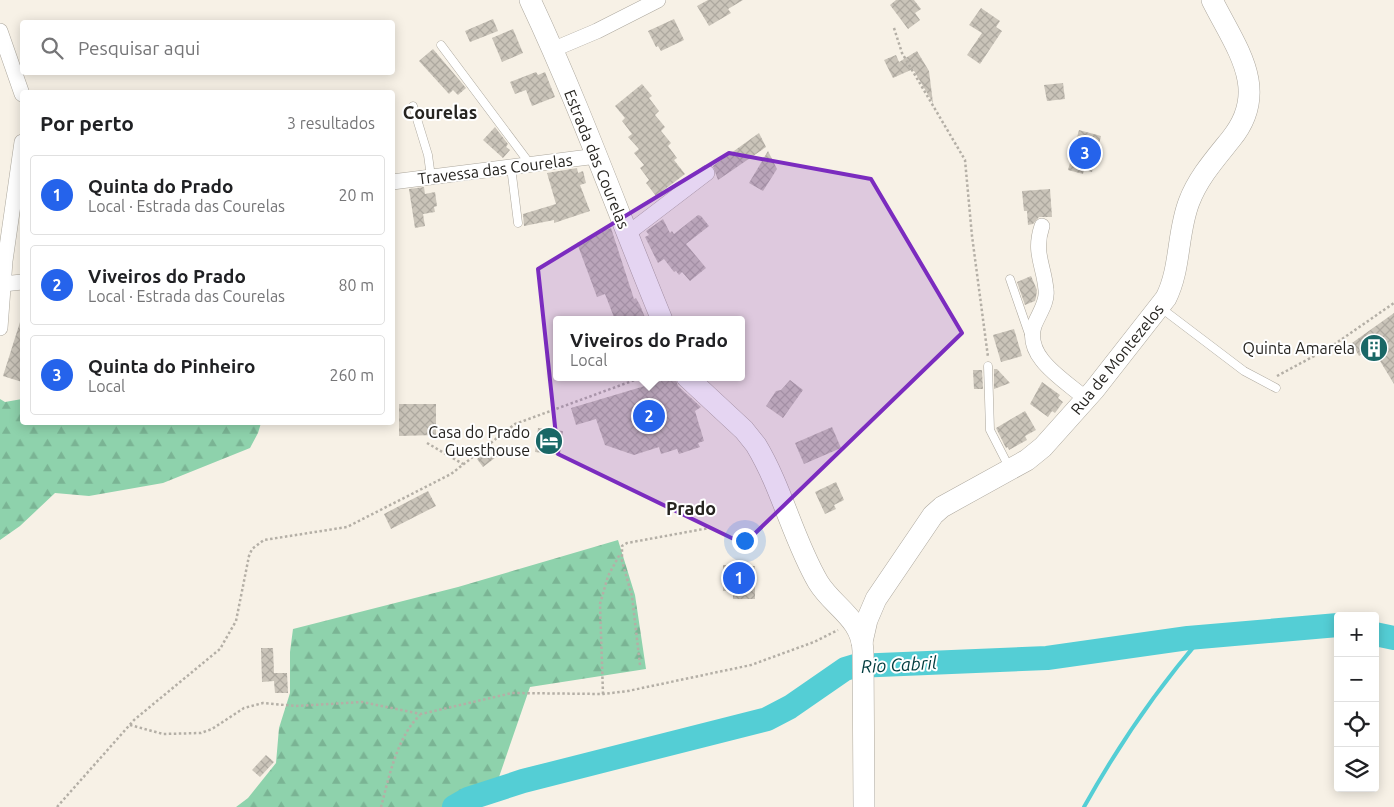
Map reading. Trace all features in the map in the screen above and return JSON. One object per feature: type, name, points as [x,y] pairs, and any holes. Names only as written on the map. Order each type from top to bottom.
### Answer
[{"type":"main road","name":"Estrada das Courelas","points":[[530,0],[597,156],[660,316]]},
{"type":"main road","name":"Rua de Montezelos","points":[[866,610],[933,515],[942,507],[1039,451],[1086,399],[1159,308],[1172,282],[1190,200],[1205,172],[1242,124],[1250,102],[1250,86],[1245,68],[1212,0]]},
{"type":"main road","points":[[691,381],[744,430],[756,445],[816,578],[832,597],[866,610],[863,646],[864,807]]},
{"type":"street","points":[[552,50],[597,31],[658,0]]},
{"type":"street","points":[[0,31],[21,90]]},
{"type":"street","name":"Travessa das Courelas","points":[[395,182],[597,156]]},
{"type":"street","points":[[0,328],[3,284],[20,157]]},
{"type":"street","points":[[627,234],[707,173]]},
{"type":"street","points":[[1042,226],[1037,250],[1046,294],[1034,325],[1033,343],[1041,359],[1086,399]]},
{"type":"street","points":[[3,284],[20,282]]},
{"type":"lane","points":[[441,46],[530,164]]},
{"type":"lane","points":[[413,106],[428,155],[431,177]]},
{"type":"lane","points":[[511,167],[518,223]]},
{"type":"lane","points":[[1010,279],[1033,343]]},
{"type":"lane","points":[[1159,308],[1244,371],[1276,388]]},
{"type":"lane","points":[[988,366],[990,430],[1010,469]]},
{"type":"path","points":[[894,28],[902,53],[965,160],[988,366]]},
{"type":"path","points":[[1264,383],[1329,348],[1394,303]]},
{"type":"path","points":[[57,807],[130,725],[220,649],[236,621],[249,556],[258,543],[264,540],[346,527],[451,474],[519,422],[632,381]]},
{"type":"path","points":[[427,443],[463,464]]},
{"type":"path","points":[[603,694],[600,604],[605,584],[621,553],[622,546],[627,543],[709,528]]},
{"type":"path","points":[[621,553],[632,596],[640,665]]},
{"type":"path","points":[[130,725],[163,734],[201,733],[212,729],[244,708],[262,703],[296,706],[362,702],[422,714],[512,693],[603,694],[628,691],[750,665],[814,642],[866,610]]},
{"type":"path","points":[[381,807],[406,731],[422,714]]},
{"type":"highlighted area","points":[[729,153],[871,179],[962,333],[744,544],[558,454],[538,269]]},
{"type":"green space","points":[[0,399],[5,402],[20,399],[20,425],[260,425],[250,448],[163,483],[89,496],[55,493],[20,526],[0,540]]},
{"type":"green space","points":[[618,540],[635,595],[646,669],[530,687],[499,777],[468,807],[236,807],[248,798],[276,763],[279,728],[290,693],[290,652],[293,629],[458,587]]},
{"type":"building","points":[[708,0],[743,0],[728,9],[731,13],[709,26],[697,6]]},
{"type":"building","points":[[896,0],[914,0],[921,9],[915,13],[920,20],[908,29],[890,5]]},
{"type":"building","points":[[981,8],[1000,21],[996,27],[1002,31],[980,64],[967,55],[982,33],[969,25]]},
{"type":"building","points":[[493,19],[498,31],[470,42],[465,31]]},
{"type":"building","points":[[674,19],[684,40],[661,51],[658,46],[656,47],[648,31]]},
{"type":"building","points":[[513,29],[523,53],[502,62],[492,38]]},
{"type":"building","points":[[433,49],[466,88],[458,95],[453,90],[449,94],[419,61]]},
{"type":"building","points":[[917,51],[929,71],[933,103],[913,69],[893,78],[884,60],[896,55],[899,62]]},
{"type":"building","points":[[536,72],[538,75],[545,72],[555,97],[532,106],[526,90],[515,94],[510,82]]},
{"type":"building","points":[[1063,83],[1065,99],[1047,101],[1044,85]]},
{"type":"building","points":[[642,84],[652,96],[649,98],[659,111],[655,115],[665,127],[661,131],[671,143],[668,146],[677,158],[674,160],[685,174],[656,196],[646,183],[649,180],[640,168],[644,165],[634,153],[639,149],[628,137],[632,134],[622,121],[625,118],[615,106]]},
{"type":"building","points":[[495,127],[508,144],[506,147],[510,150],[503,158],[483,140]]},
{"type":"building","points":[[1079,130],[1101,136],[1092,172],[1084,170],[1083,174],[1068,170]]},
{"type":"building","points":[[759,133],[766,147],[718,180],[713,166]]},
{"type":"building","points":[[768,151],[777,169],[763,191],[749,183]]},
{"type":"building","points":[[577,168],[578,173],[583,171],[586,183],[580,185],[590,211],[554,223],[554,220],[524,226],[523,214],[556,204],[547,173]]},
{"type":"building","points":[[424,187],[425,194],[435,192],[437,206],[434,207],[435,212],[423,214],[425,226],[415,228],[409,189]]},
{"type":"building","points":[[1050,189],[1052,217],[1039,217],[1033,224],[1028,225],[1027,211],[1024,211],[1022,191]]},
{"type":"building","points":[[698,215],[709,226],[686,244],[706,268],[690,281],[682,272],[679,275],[676,271],[674,272],[664,259],[658,263],[645,237],[649,235],[646,231],[663,219],[670,233],[672,231],[674,234]]},
{"type":"building","points":[[611,228],[634,299],[636,298],[644,316],[613,316],[605,294],[597,297],[577,243],[588,239],[587,237]]},
{"type":"building","points":[[1031,276],[1037,290],[1036,297],[1035,301],[1025,305],[1017,282]]},
{"type":"building","name":"Quinta Amarela","points":[[1394,313],[1394,384],[1377,356],[1370,360],[1366,352],[1359,356],[1352,343]]},
{"type":"building","points":[[20,322],[20,381],[3,376]]},
{"type":"building","points":[[1014,329],[1022,356],[1001,362],[993,335]]},
{"type":"building","points":[[994,369],[997,369],[1010,383],[994,389]]},
{"type":"building","points":[[973,370],[982,370],[983,389],[974,389]]},
{"type":"building","points":[[790,380],[803,390],[783,418],[766,406],[776,391],[781,390]]},
{"type":"building","points":[[662,381],[676,381],[678,386],[701,407],[695,411],[704,441],[698,443],[700,447],[679,454],[677,449],[661,454],[659,447],[634,455],[605,445],[596,419],[576,425],[571,408]]},
{"type":"building","points":[[1042,382],[1060,395],[1058,398],[1063,402],[1055,413],[1052,411],[1048,417],[1030,404]]},
{"type":"building","points":[[399,404],[436,404],[436,435],[399,436]]},
{"type":"building","points":[[1025,411],[1036,430],[1025,436],[1027,440],[1009,450],[1008,447],[1006,448],[996,428]]},
{"type":"building","points":[[832,427],[841,448],[804,464],[795,443]]},
{"type":"building","points":[[538,428],[563,431],[560,455],[535,452]]},
{"type":"building","points":[[494,446],[500,454],[483,467],[477,459]]},
{"type":"building","points":[[836,482],[844,500],[834,505],[836,509],[825,514],[815,492]]},
{"type":"building","points":[[428,491],[436,506],[391,529],[384,514]]},
{"type":"building","points":[[723,565],[755,566],[755,599],[733,599],[733,591],[723,591]]},
{"type":"building","points":[[261,648],[273,648],[274,673],[287,673],[288,693],[275,693],[274,681],[262,682]]},
{"type":"building","points":[[266,755],[274,762],[260,777],[252,770]]},
{"type":"waterway","name":"Rio Cabril","points":[[454,807],[468,799],[523,781],[767,719],[790,707],[845,669],[855,666],[1047,658],[1188,638],[1334,625]]},
{"type":"waterway","name":"Rio Cabril","points":[[1379,635],[1394,638]]},
{"type":"waterway","points":[[1084,807],[1138,719],[1202,637]]},
{"type":"place","name":"Quinta do Pinheiro","points":[[1085,153]]},
{"type":"place","name":"Quinta Amarela","points":[[1374,348]]},
{"type":"place","name":"Viveiros do Prado","points":[[649,416]]},
{"type":"place","name":"Casa do Prado Guesthouse","points":[[549,441]]},
{"type":"place","name":"Quinta do Prado","points":[[739,578]]},
{"type":"district","name":"Courelas","points":[[440,113]]},
{"type":"district","name":"Prado","points":[[691,509]]}]
